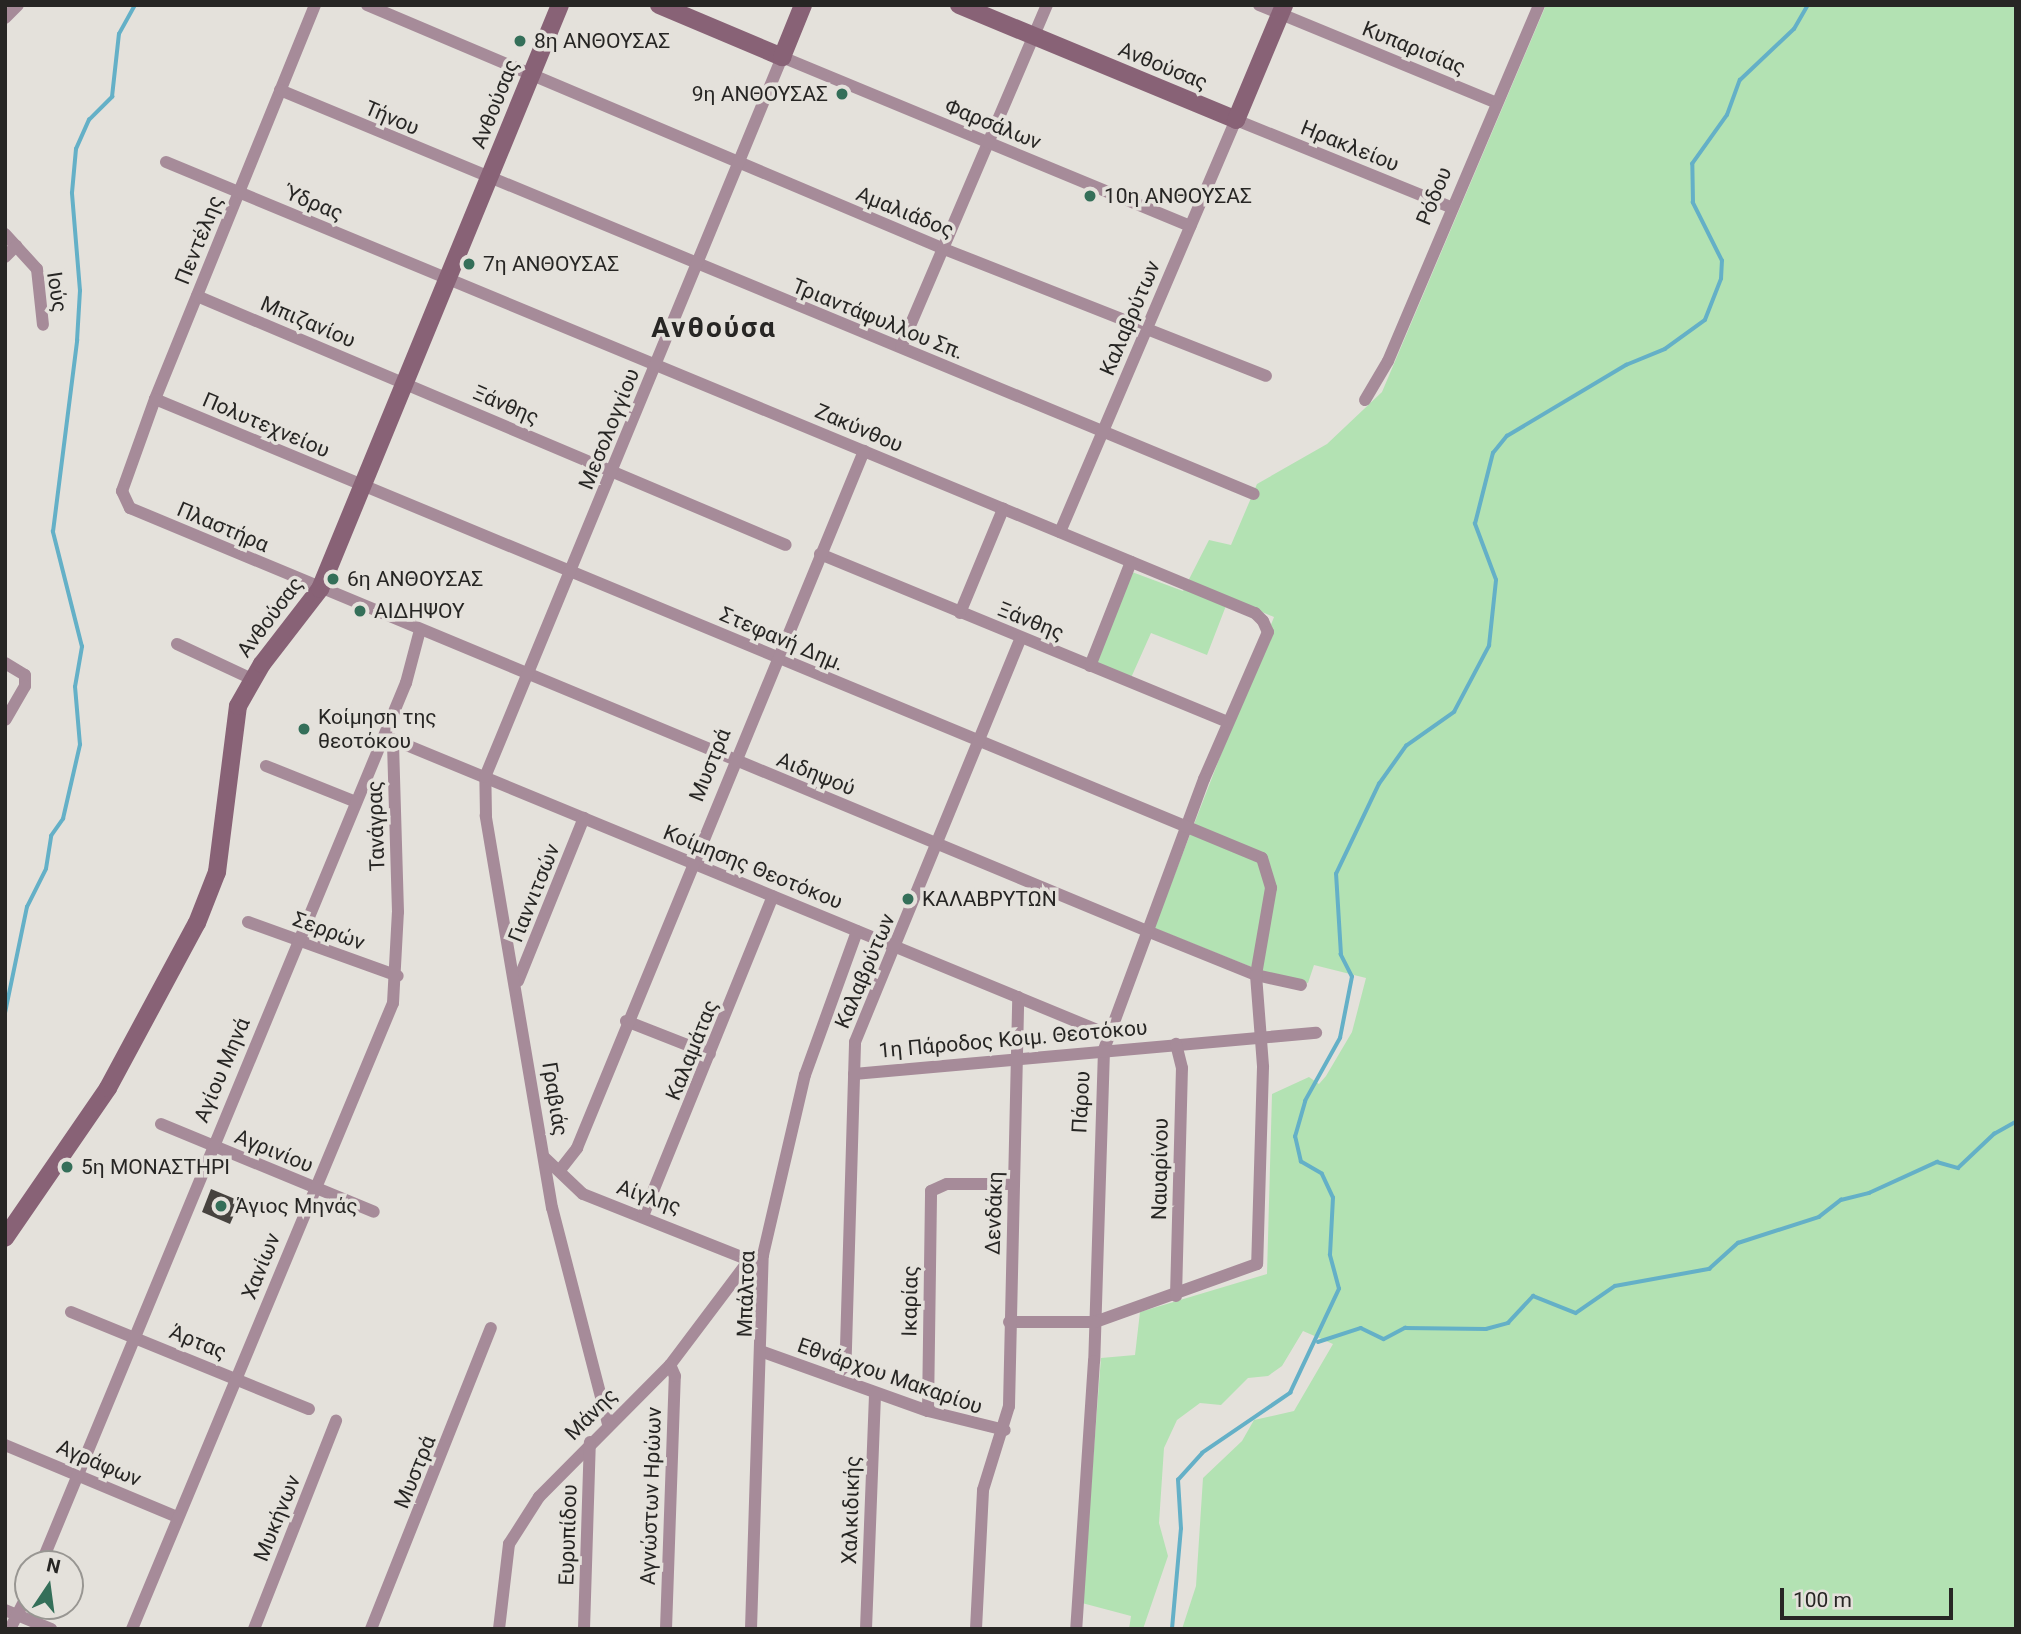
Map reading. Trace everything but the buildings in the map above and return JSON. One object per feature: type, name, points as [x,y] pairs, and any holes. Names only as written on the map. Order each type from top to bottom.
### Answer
[{"type":"street","points":[[5,18],[18,5]]},
{"type":"street","name":"Πεντέλης","points":[[122,491],[155,399],[315,5]]},
{"type":"street","name":"Αμαλιάδος","points":[[367,5],[530,78],[944,249],[1266,376]]},
{"type":"street","name":"Ανθούσας","points":[[5,1238],[108,1088],[200,916],[218,872],[232,731],[252,679],[320,589],[560,5]]},
{"type":"street","points":[[659,5],[782,57],[803,5]]},
{"type":"street","name":"Ανθούσας","points":[[959,5],[1236,120]]},
{"type":"street","points":[[901,348],[1047,5]]},
{"type":"street","name":"Κυπαρισίας","points":[[1259,5],[1282,10],[1494,102]]},
{"type":"street","name":"Ρόδου","points":[[1365,400],[1388,361],[1494,102],[1539,5]]},
{"type":"street","points":[[1236,120],[1282,10]]},
{"type":"street","name":"Φαρσάλων","points":[[782,57],[1190,226]]},
{"type":"street","name":"Μεσολογγίου","points":[[485,778],[782,57]]},
{"type":"street","name":"Τήνου","points":[[280,90],[488,180]]},
{"type":"street","name":"Ηρακλείου","points":[[1236,120],[1450,207]]},
{"type":"street","name":"Καλαβρύτων","points":[[1060,532],[1236,120]]},
{"type":"street","name":"Ύδρας","points":[[166,162],[448,279]]},
{"type":"street","name":"Τριαντάφυλλου Σπ.","points":[[488,180],[1254,494]]},
{"type":"street","name":"Ιούς","points":[[5,234],[37,269],[43,325]]},
{"type":"street","points":[[5,257],[16,246]]},
{"type":"street","name":"Ζακύνθου","points":[[448,279],[1255,613]]},
{"type":"street","name":"Μπιζανίου","points":[[197,296],[405,384]]},
{"type":"street","name":"Ξάνθης","points":[[405,384],[786,545]]},
{"type":"street","name":"Πολυτεχνείου","points":[[155,399],[363,485]]},
{"type":"street","name":"Μυστρά","points":[[561,1170],[577,1148],[732,761],[864,451]]},
{"type":"street","name":"Στεφανή Δημ.","points":[[363,485],[1262,858],[1267,865],[1271,888],[1256,975]]},
{"type":"street","name":"Πλαστήρα","points":[[122,491],[130,508],[320,589]]},
{"type":"street","points":[[960,612],[1003,509]]},
{"type":"street","name":"Ξάνθης","points":[[820,554],[1228,722]]},
{"type":"street","points":[[1090,666],[1132,562]]},
{"type":"street","name":"Αιδηψού","points":[[320,589],[1147,931],[1256,975],[1301,985]]},
{"type":"street","name":"Πάρου","points":[[1076,1629],[1095,1322],[1098,1101],[1104,1050],[1107,1034],[1228,722],[1268,632],[1255,613]]},
{"type":"street","name":"Αγίου Μηνά","points":[[47,1550],[297,940],[356,802],[388,738],[410,670],[419,630]]},
{"type":"street","name":"Καλαβρύτων","points":[[845,1381],[855,1042],[897,947],[1021,638]]},
{"type":"street","points":[[177,643],[252,679]]},
{"type":"street","points":[[5,663],[25,675],[25,686],[5,720]]},
{"type":"street","name":"Κοίμησης Θεοτόκου","points":[[388,738],[1107,1034]]},
{"type":"street","name":"Τανάγρας","points":[[388,738],[398,912]]},
{"type":"street","points":[[266,766],[356,802]]},
{"type":"street","name":"Γραβιάς","points":[[485,778],[486,816],[518,982],[552,1208],[608,1424]]},
{"type":"street","name":"Γιαννιτσών","points":[[518,982],[584,818]]},
{"type":"street","name":"Καλαμάτας","points":[[643,1216],[773,896]]},
{"type":"street","name":"Χανίων","points":[[132,1629],[393,1003],[398,976],[398,912]]},
{"type":"street","name":"Σερρών","points":[[248,922],[398,976]]},
{"type":"street","name":"Μπάλτσα","points":[[751,1629],[763,1352],[764,1255],[805,1075],[857,931]]},
{"type":"street","points":[[1009,1322],[1095,1322],[1251,1270],[1260,1248],[1263,1035],[1256,975]]},
{"type":"street","name":"Δενδάκη","points":[[976,1629],[983,1490],[1005,1430],[1018,997]]},
{"type":"street","points":[[626,1021],[710,1054]]},
{"type":"street","name":"1η Πάροδος Κοιμ. Θεοτόκου","points":[[854,1073],[1263,1035],[1316,1033]]},
{"type":"street","name":"Ναυαρίνου","points":[[1176,1044],[1182,1068],[1176,1296]]},
{"type":"street","name":"Αγρινίου","points":[[161,1124],[374,1212]]},
{"type":"street","name":"Αίγλης","points":[[545,1158],[561,1170],[583,1194],[749,1260]]},
{"type":"street","name":"Ικαρίας","points":[[928,1411],[931,1191],[947,1184],[1014,1184]]},
{"type":"street","points":[[749,1260],[764,1255]]},
{"type":"street","name":"Μάνης","points":[[499,1629],[509,1544],[551,1482],[670,1365],[749,1260]]},
{"type":"street","name":"Άρτας","points":[[71,1312],[309,1409]]},
{"type":"street","name":"Μυστρά","points":[[372,1629],[491,1328]]},
{"type":"street","name":"Εθνάρχου Μακαρίου","points":[[763,1352],[928,1411],[1005,1430]]},
{"type":"street","name":"Αγνώστων Ηρώων","points":[[666,1629],[675,1376],[670,1365]]},
{"type":"street","name":"Χαλκιδικής","points":[[866,1629],[875,1393]]},
{"type":"street","name":"Μυκήνων","points":[[254,1629],[336,1421]]},
{"type":"street","name":"Ευρυπίδου","points":[[584,1629],[590,1442]]},
{"type":"street","name":"Αγράφων","points":[[5,1445],[177,1517]]},
{"type":"street","points":[[10,1629],[11,1612],[51,1629]]},
{"type":"green space","points":[[1546,5],[2016,5],[2016,1629],[1182,1629],[1196,1586],[1203,1478],[1242,1441],[1254,1420],[1294,1411],[1333,1344],[1303,1331],[1282,1366],[1268,1376],[1248,1378],[1221,1405],[1200,1403],[1177,1420],[1164,1448],[1159,1523],[1168,1556],[1143,1629],[1129,1629],[1131,1616],[1082,1603],[1101,1358],[1135,1355],[1140,1312],[1267,1274],[1272,1094],[1309,1077],[1319,1084],[1326,1076],[1352,1032],[1366,978],[1314,965],[1308,983],[1264,972],[1154,928],[1274,617],[1229,598],[1207,655],[1151,633],[1130,680],[1094,666],[1132,572],[1183,591],[1209,540],[1231,545],[1257,484],[1327,444],[1382,392]]},
{"type":"waterway","points":[[5,1013],[27,907],[46,869],[51,836],[63,819],[80,745],[75,687],[82,647],[53,532],[77,341],[80,291],[72,193],[76,149],[89,120],[112,97],[119,34],[135,5]]},
{"type":"waterway","points":[[1172,1629],[1181,1529],[1178,1480],[1202,1453],[1290,1393],[1339,1289],[1330,1255],[1333,1198],[1322,1174],[1301,1162],[1295,1137],[1305,1101],[1340,1038],[1352,977],[1341,955],[1336,874],[1379,784],[1406,746],[1454,712],[1489,646],[1496,580],[1475,524],[1493,453],[1507,436],[1626,365],[1665,349],[1705,320],[1721,279],[1722,261],[1693,203],[1692,164],[1727,115],[1740,80],[1794,29],[1808,5]]},
{"type":"waterway","points":[[1318,1342],[1361,1328],[1384,1339],[1405,1328],[1486,1329],[1508,1323],[1533,1296],[1576,1313],[1615,1286],[1709,1269],[1738,1243],[1819,1217],[1841,1200],[1869,1193],[1937,1162],[1958,1168],[1994,1134],[2016,1122]]},
{"type":"place","name":"8η ΑΝΘΟΥΣΑΣ","points":[[520,41]]},
{"type":"place","name":"9η ΑΝΘΟΥΣΑΣ","points":[[842,94]]},
{"type":"place","name":"10η ΑΝΘΟΥΣΑΣ","points":[[1090,196]]},
{"type":"place","name":"7η ΑΝΘΟΥΣΑΣ","points":[[469,264]]},
{"type":"place","name":"6η ΑΝΘΟΥΣΑΣ","points":[[333,579]]},
{"type":"place","name":"ΑΙΔΗΨΟΥ","points":[[360,611]]},
{"type":"place","name":"Κοίμηση της θεοτόκου","points":[[304,729]]},
{"type":"place","name":"ΚΑΛΑΒΡΥΤΩΝ","points":[[908,899]]},
{"type":"place","name":"5η ΜΟΝΑΣΤΗΡΙ","points":[[67,1167]]},
{"type":"place","name":"Άγιος Μηνάς","points":[[221,1206]]},
{"type":"district","name":"Ανθούσα","points":[[714,328]]}]
